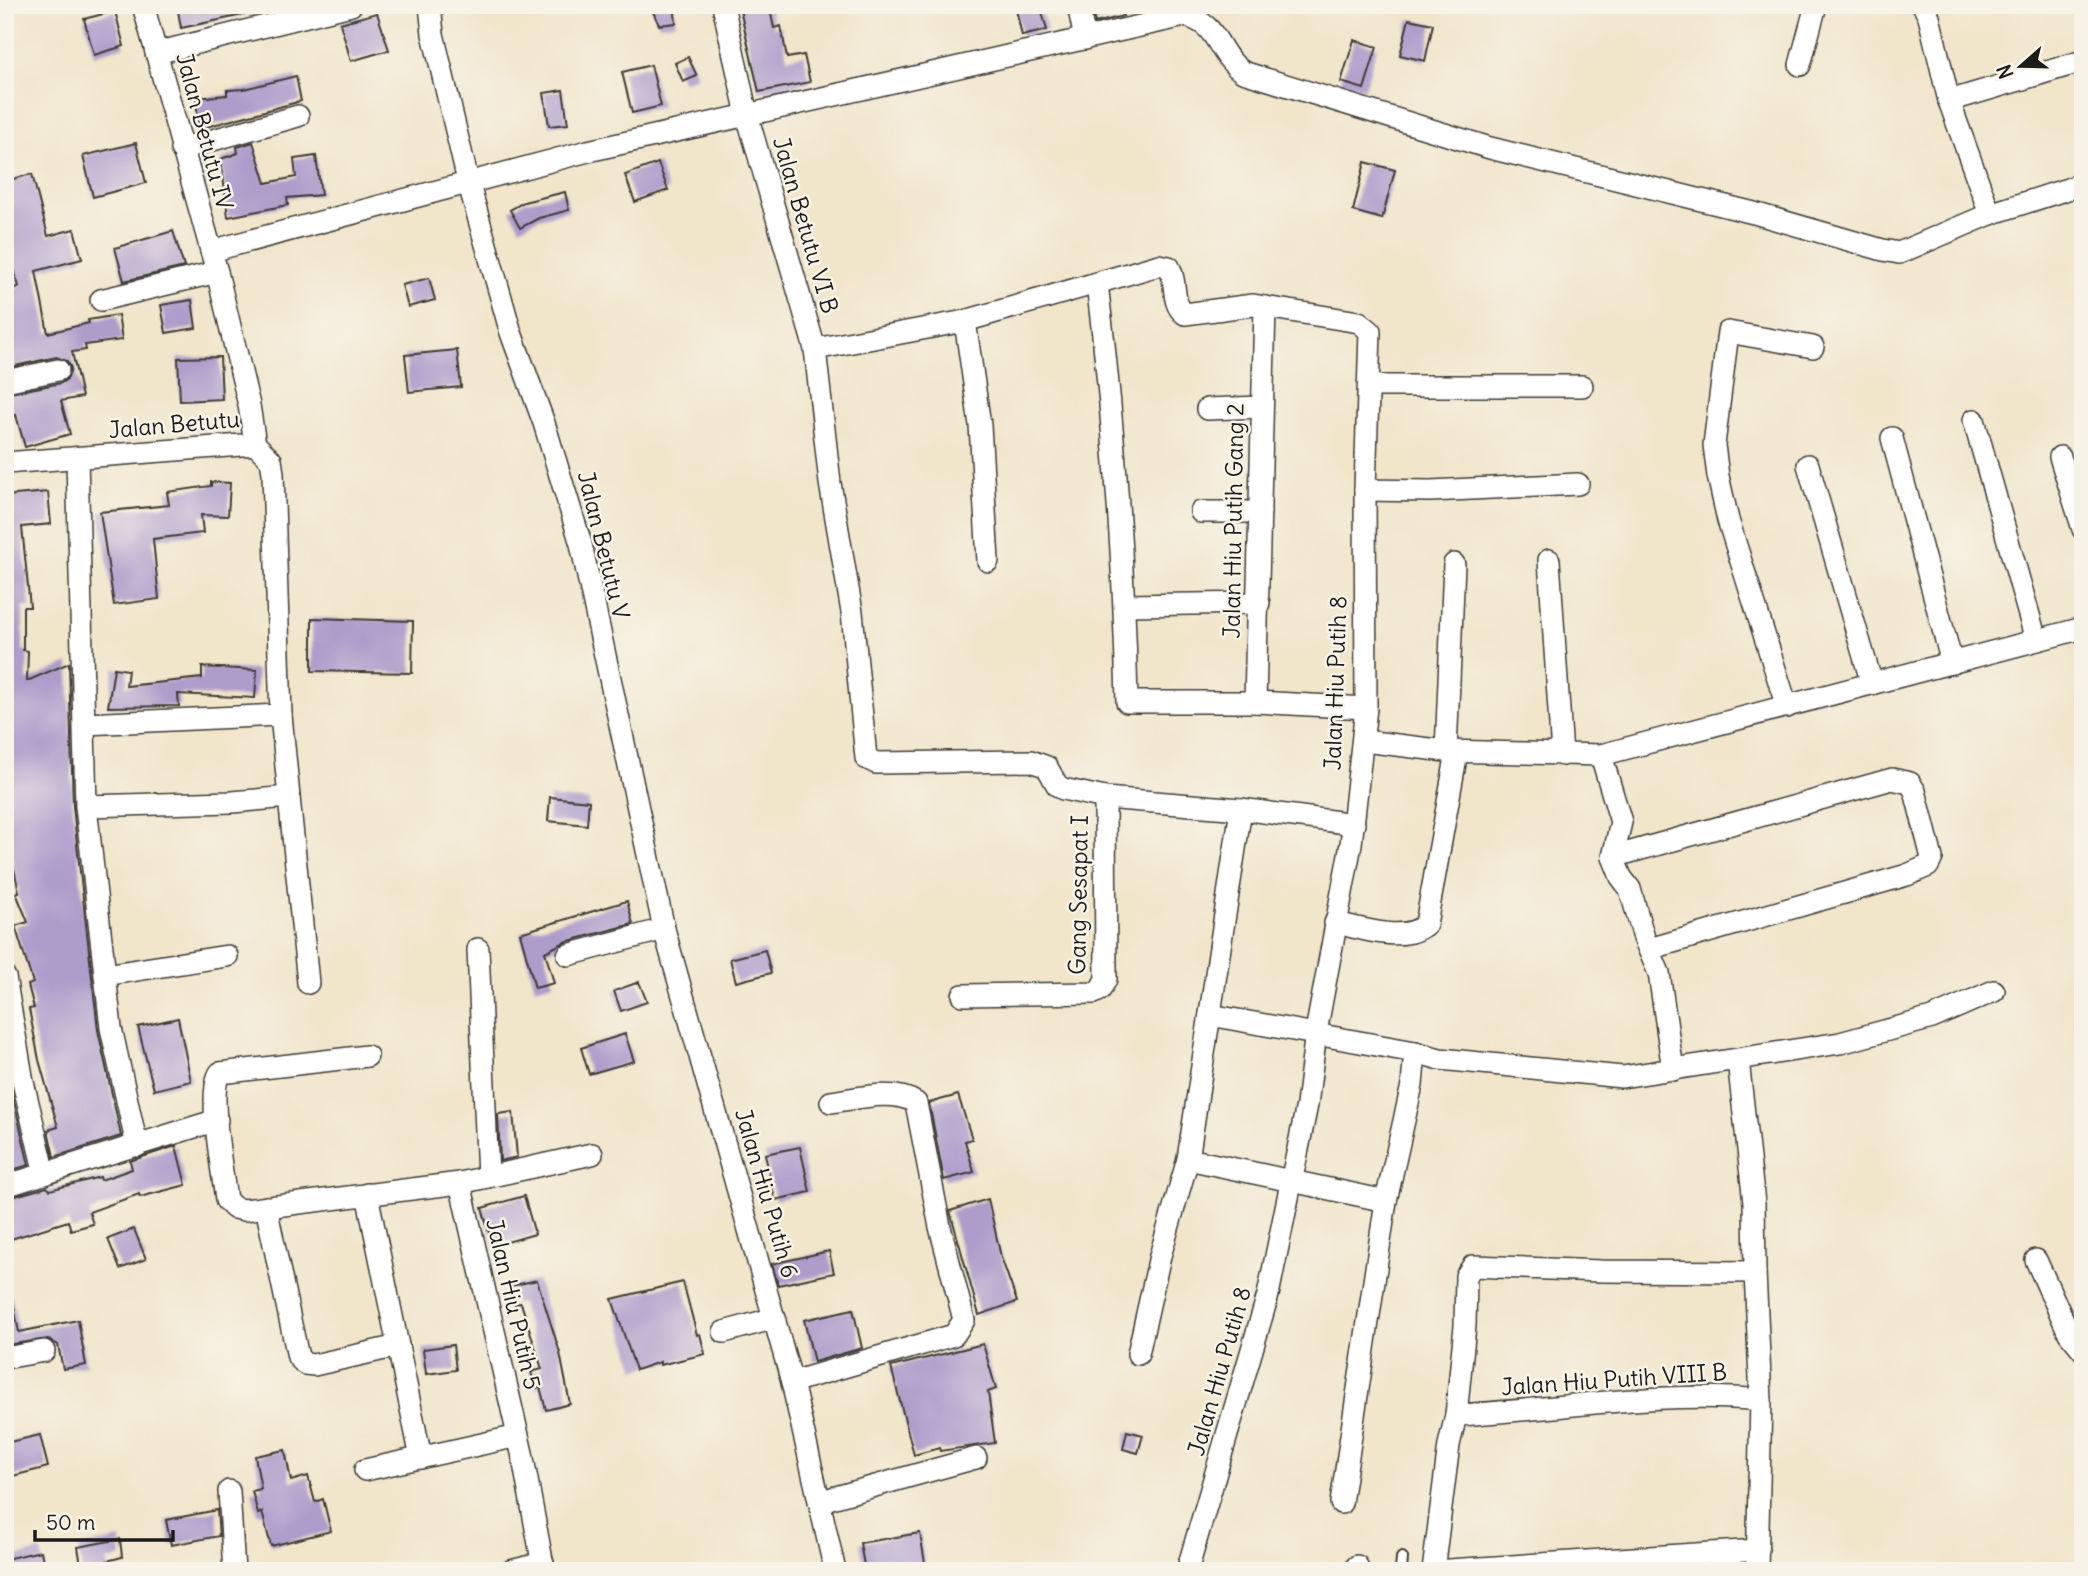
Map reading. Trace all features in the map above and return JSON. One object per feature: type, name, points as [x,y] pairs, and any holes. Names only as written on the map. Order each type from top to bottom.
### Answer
[{"type":"street","name":"Jalan Betutu IV","points":[[143,5],[217,272]]},
{"type":"street","points":[[156,53],[351,5]]},
{"type":"street","name":"Jalan Betutu V","points":[[430,5],[433,34],[468,181],[511,333],[544,423],[580,544],[664,929]]},
{"type":"street","name":"Jalan Betutu VI B","points":[[723,5],[747,115],[815,349],[830,483],[852,612],[866,758],[876,763],[1031,761],[1047,767],[1057,785],[1063,789],[1105,798]]},
{"type":"street","points":[[1078,5],[1085,39]]},
{"type":"street","points":[[1800,65],[1816,5]]},
{"type":"street","points":[[1923,5],[1929,16],[1949,101],[1990,214]]},
{"type":"street","points":[[211,251],[468,181],[1184,16],[1198,19],[1210,29],[1228,62],[1243,72],[1490,148],[1754,213],[1899,253],[1990,214],[2083,184]]},
{"type":"street","points":[[1949,101],[2083,61]]},
{"type":"street","points":[[181,149],[298,116]]},
{"type":"street","points":[[815,349],[965,321],[1160,265],[1169,267],[1173,274],[1176,304],[1185,314],[1252,305],[1265,307]]},
{"type":"street","points":[[101,300],[217,272]]},
{"type":"street","name":"Jalan Betutu","points":[[5,463],[255,444],[249,405],[217,272]]},
{"type":"street","points":[[1097,284],[1112,411],[1125,605],[1127,702],[1255,702],[1366,708]]},
{"type":"street","name":"Jalan Hiu Putih Gang 2","points":[[1255,702],[1265,307]]},
{"type":"street","name":"Jalan Hiu Putih 8","points":[[1187,1571],[1268,1295],[1307,1105],[1316,1032],[1354,824],[1364,741],[1365,490],[1370,331],[1368,326],[1359,322],[1265,307]]},
{"type":"street","points":[[965,321],[980,425],[988,561]]},
{"type":"street","points":[[1787,707],[1728,520],[1714,445],[1728,332],[1813,347]]},
{"type":"street","points":[[5,381],[58,370]]},
{"type":"street","points":[[1369,386],[1581,386]]},
{"type":"street","points":[[1207,409],[1261,407]]},
{"type":"street","points":[[1974,420],[2036,640]]},
{"type":"street","points":[[1892,438],[1952,663]]},
{"type":"street","points":[[255,444],[271,460],[273,473],[281,715],[308,984]]},
{"type":"street","points":[[2060,457],[2083,529]]},
{"type":"street","points":[[77,458],[86,806],[111,1028],[137,1146]]},
{"type":"street","points":[[1808,465],[1872,684]]},
{"type":"street","points":[[1365,490],[1430,491],[1578,484]]},
{"type":"street","points":[[1201,512],[1260,512]]},
{"type":"street","points":[[1549,560],[1562,755]]},
{"type":"street","points":[[1335,923],[1391,934],[1419,931],[1426,924],[1451,751],[1454,564]]},
{"type":"street","points":[[1125,605],[1259,603]]},
{"type":"street","points":[[1364,741],[1451,751],[1601,755],[2083,628]]},
{"type":"street","points":[[85,724],[281,715]]},
{"type":"street","points":[[1601,755],[1621,822],[1613,857],[1621,877],[1630,889],[1659,972],[1673,1069]]},
{"type":"street","points":[[1613,857],[1892,779],[1910,783],[1915,791],[1932,858],[1928,866],[1907,875],[1649,949]]},
{"type":"street","points":[[86,806],[232,802],[289,797]]},
{"type":"street","points":[[1105,798],[1241,809],[1354,824]]},
{"type":"street","name":"Gang Sesapat I","points":[[963,995],[1100,990],[1106,979],[1105,798]]},
{"type":"street","points":[[1138,1354],[1160,1256],[1188,1159],[1241,809]]},
{"type":"street","points":[[568,955],[664,929]]},
{"type":"street","name":"Jalan Hiu Putih 6","points":[[664,929],[775,1318],[821,1501],[835,1571]]},
{"type":"street","points":[[478,949],[488,1177]]},
{"type":"street","points":[[105,975],[227,956]]},
{"type":"street","points":[[5,977],[23,1082],[45,1174]]},
{"type":"street","points":[[1210,1015],[1316,1032],[1440,1059],[1622,1077],[1853,1039],[1932,1017],[1994,990]]},
{"type":"street","points":[[1341,1503],[1386,1201],[1412,1085],[1415,1052]]},
{"type":"street","points":[[367,1056],[220,1073],[216,1079],[226,1200],[234,1208],[244,1210],[460,1183],[592,1154]]},
{"type":"street","points":[[1738,1060],[1754,1203],[1761,1400],[1757,1560],[1433,1571],[1449,1445],[1456,1415],[1464,1340],[1465,1276],[1474,1266],[1601,1271],[1755,1272]]},
{"type":"street","points":[[792,1382],[954,1335],[964,1320],[940,1227],[916,1103],[909,1099],[888,1096],[831,1102]]},
{"type":"street","points":[[5,1186],[218,1120]]},
{"type":"street","points":[[1188,1159],[1386,1201]]},
{"type":"street","name":"Jalan Hiu Putih 5","points":[[460,1183],[518,1437],[543,1567]]},
{"type":"street","points":[[367,1194],[421,1458]]},
{"type":"street","points":[[266,1207],[298,1357],[305,1364],[314,1364],[398,1346]]},
{"type":"street","points":[[2036,1260],[2069,1334],[2083,1350]]},
{"type":"street","points":[[724,1332],[775,1318]]},
{"type":"street","points":[[5,1358],[44,1351]]},
{"type":"street","name":"Jalan Hiu Putih VIII B","points":[[1456,1415],[1658,1398],[1722,1396],[1761,1400]]},
{"type":"street","points":[[365,1470],[518,1437]]},
{"type":"street","points":[[821,1501],[975,1458]]},
{"type":"street","points":[[229,1491],[234,1571]]},
{"type":"street","points":[[511,1571],[543,1567]]},
{"type":"lane","points":[[1401,1571],[1402,1558]]},
{"type":"building","points":[[177,5],[256,5],[257,12],[181,28]]},
{"type":"building","points":[[650,5],[674,5],[676,23],[659,25]]},
{"type":"building","points":[[739,5],[769,5],[774,28],[781,26],[787,58],[804,55],[810,82],[759,92]]},
{"type":"building","points":[[1015,5],[1040,5],[1047,30],[1022,36]]},
{"type":"building","points":[[1091,5],[1119,5],[1123,16],[1095,23]]},
{"type":"building","points":[[115,11],[124,46],[94,55],[84,19]]},
{"type":"building","points":[[377,13],[389,50],[351,61],[340,23]]},
{"type":"building","points":[[1409,19],[1433,24],[1425,61],[1400,55]]},
{"type":"building","points":[[1354,40],[1377,47],[1364,89],[1341,82]]},
{"type":"building","points":[[688,57],[697,76],[683,82],[675,63]]},
{"type":"building","points":[[651,65],[661,106],[632,113],[622,72]]},
{"type":"building","points":[[296,76],[301,101],[199,129],[196,98],[227,95],[227,90],[244,89]]},
{"type":"building","points":[[563,90],[568,124],[549,126],[544,93]]},
{"type":"building","points":[[253,142],[266,183],[296,177],[294,159],[316,156],[321,195],[287,198],[288,205],[228,217],[221,159],[238,153],[237,147]]},
{"type":"building","points":[[136,143],[146,183],[93,197],[83,156]]},
{"type":"building","points":[[1365,162],[1395,170],[1382,219],[1353,211]]},
{"type":"building","points":[[658,163],[668,190],[635,202],[625,175]]},
{"type":"building","points":[[32,174],[48,236],[74,229],[82,259],[36,271],[48,333],[89,323],[88,320],[118,315],[122,340],[85,345],[86,350],[72,352],[82,397],[61,401],[70,434],[25,447],[16,415],[12,416],[5,394],[61,383],[67,379],[71,368],[67,361],[56,357],[5,368],[5,290],[19,287],[5,236],[5,181]]},
{"type":"building","points":[[565,192],[569,210],[539,218],[520,228],[510,210],[524,202]]},
{"type":"building","points":[[173,231],[184,267],[124,281],[115,248]]},
{"type":"building","points":[[429,278],[435,300],[408,307],[402,285]]},
{"type":"building","points":[[192,300],[196,328],[166,333],[161,305]]},
{"type":"building","points":[[457,350],[461,387],[409,392],[405,355]]},
{"type":"building","points":[[220,357],[222,399],[180,401],[178,358]]},
{"type":"building","points":[[211,482],[230,483],[228,516],[201,515],[203,533],[153,539],[159,599],[114,605],[100,512],[169,505],[167,492],[211,486]]},
{"type":"building","points":[[48,492],[51,524],[22,527],[30,607],[23,607],[23,650],[28,651],[27,681],[69,663],[73,806],[79,863],[98,1030],[121,1136],[54,1157],[48,1130],[58,1127],[39,1060],[29,1009],[34,1008],[28,985],[33,983],[15,926],[28,922],[16,893],[19,892],[5,826],[5,496]]},
{"type":"building","points":[[312,618],[413,621],[412,673],[312,671]]},
{"type":"building","points":[[202,667],[257,670],[255,698],[178,694],[179,706],[108,707],[114,668],[128,670],[126,686],[202,678]]},
{"type":"building","points":[[550,797],[589,801],[587,825],[548,821]]},
{"type":"building","points":[[627,901],[633,924],[565,942],[545,952],[554,983],[535,988],[520,933]]},
{"type":"building","points":[[765,950],[771,973],[736,982],[730,959]]},
{"type":"building","points":[[639,982],[647,1002],[621,1011],[614,991]]},
{"type":"building","points":[[178,1018],[191,1081],[154,1090],[138,1027]]},
{"type":"building","points":[[625,1034],[634,1061],[589,1074],[581,1048]]},
{"type":"building","points":[[5,1080],[9,1080],[29,1165],[5,1172]]},
{"type":"building","points":[[958,1095],[972,1139],[965,1141],[974,1172],[944,1180],[929,1103]]},
{"type":"building","points":[[513,1112],[517,1157],[500,1161],[498,1114]]},
{"type":"building","points":[[176,1146],[186,1185],[140,1197],[139,1194],[89,1212],[93,1224],[71,1230],[68,1221],[5,1241],[5,1199],[47,1187],[50,1190],[100,1177],[101,1180],[132,1169],[130,1161]]},
{"type":"building","points":[[800,1147],[810,1192],[775,1200],[765,1154]]},
{"type":"building","points":[[524,1196],[535,1234],[493,1246],[482,1208]]},
{"type":"building","points":[[988,1199],[1001,1257],[1017,1302],[979,1315],[950,1211]]},
{"type":"building","points":[[134,1229],[146,1259],[120,1269],[108,1239]]},
{"type":"building","points":[[829,1251],[834,1273],[778,1285],[772,1264]]},
{"type":"building","points":[[537,1280],[560,1353],[570,1404],[546,1410],[540,1387],[535,1388],[531,1372],[542,1369],[521,1303],[515,1304],[511,1286]]},
{"type":"building","points":[[683,1282],[705,1354],[660,1365],[660,1362],[636,1370],[612,1299]]},
{"type":"building","points":[[5,1297],[12,1297],[19,1332],[78,1320],[86,1365],[63,1369],[58,1345],[48,1339],[5,1345]]},
{"type":"building","points":[[853,1309],[862,1348],[814,1362],[804,1320]]},
{"type":"building","points":[[983,1344],[996,1389],[988,1392],[995,1443],[940,1451],[939,1448],[914,1455],[891,1367]]},
{"type":"building","points":[[453,1345],[456,1370],[426,1374],[423,1349]]},
{"type":"building","points":[[1127,1431],[1143,1435],[1138,1453],[1123,1449]]},
{"type":"building","points":[[40,1435],[48,1467],[5,1478],[5,1443]]},
{"type":"building","points":[[285,1450],[291,1481],[308,1476],[315,1502],[323,1499],[331,1531],[271,1546],[262,1512],[258,1514],[252,1491],[261,1489],[255,1456]]},
{"type":"building","points":[[217,1510],[219,1536],[171,1545],[166,1520]]},
{"type":"building","points":[[920,1533],[926,1569],[865,1571],[860,1543]]},
{"type":"building","points":[[120,1539],[122,1557],[107,1561],[110,1571],[82,1571],[78,1547]]},
{"type":"building","points":[[41,1551],[45,1571],[5,1571],[5,1559]]}]
